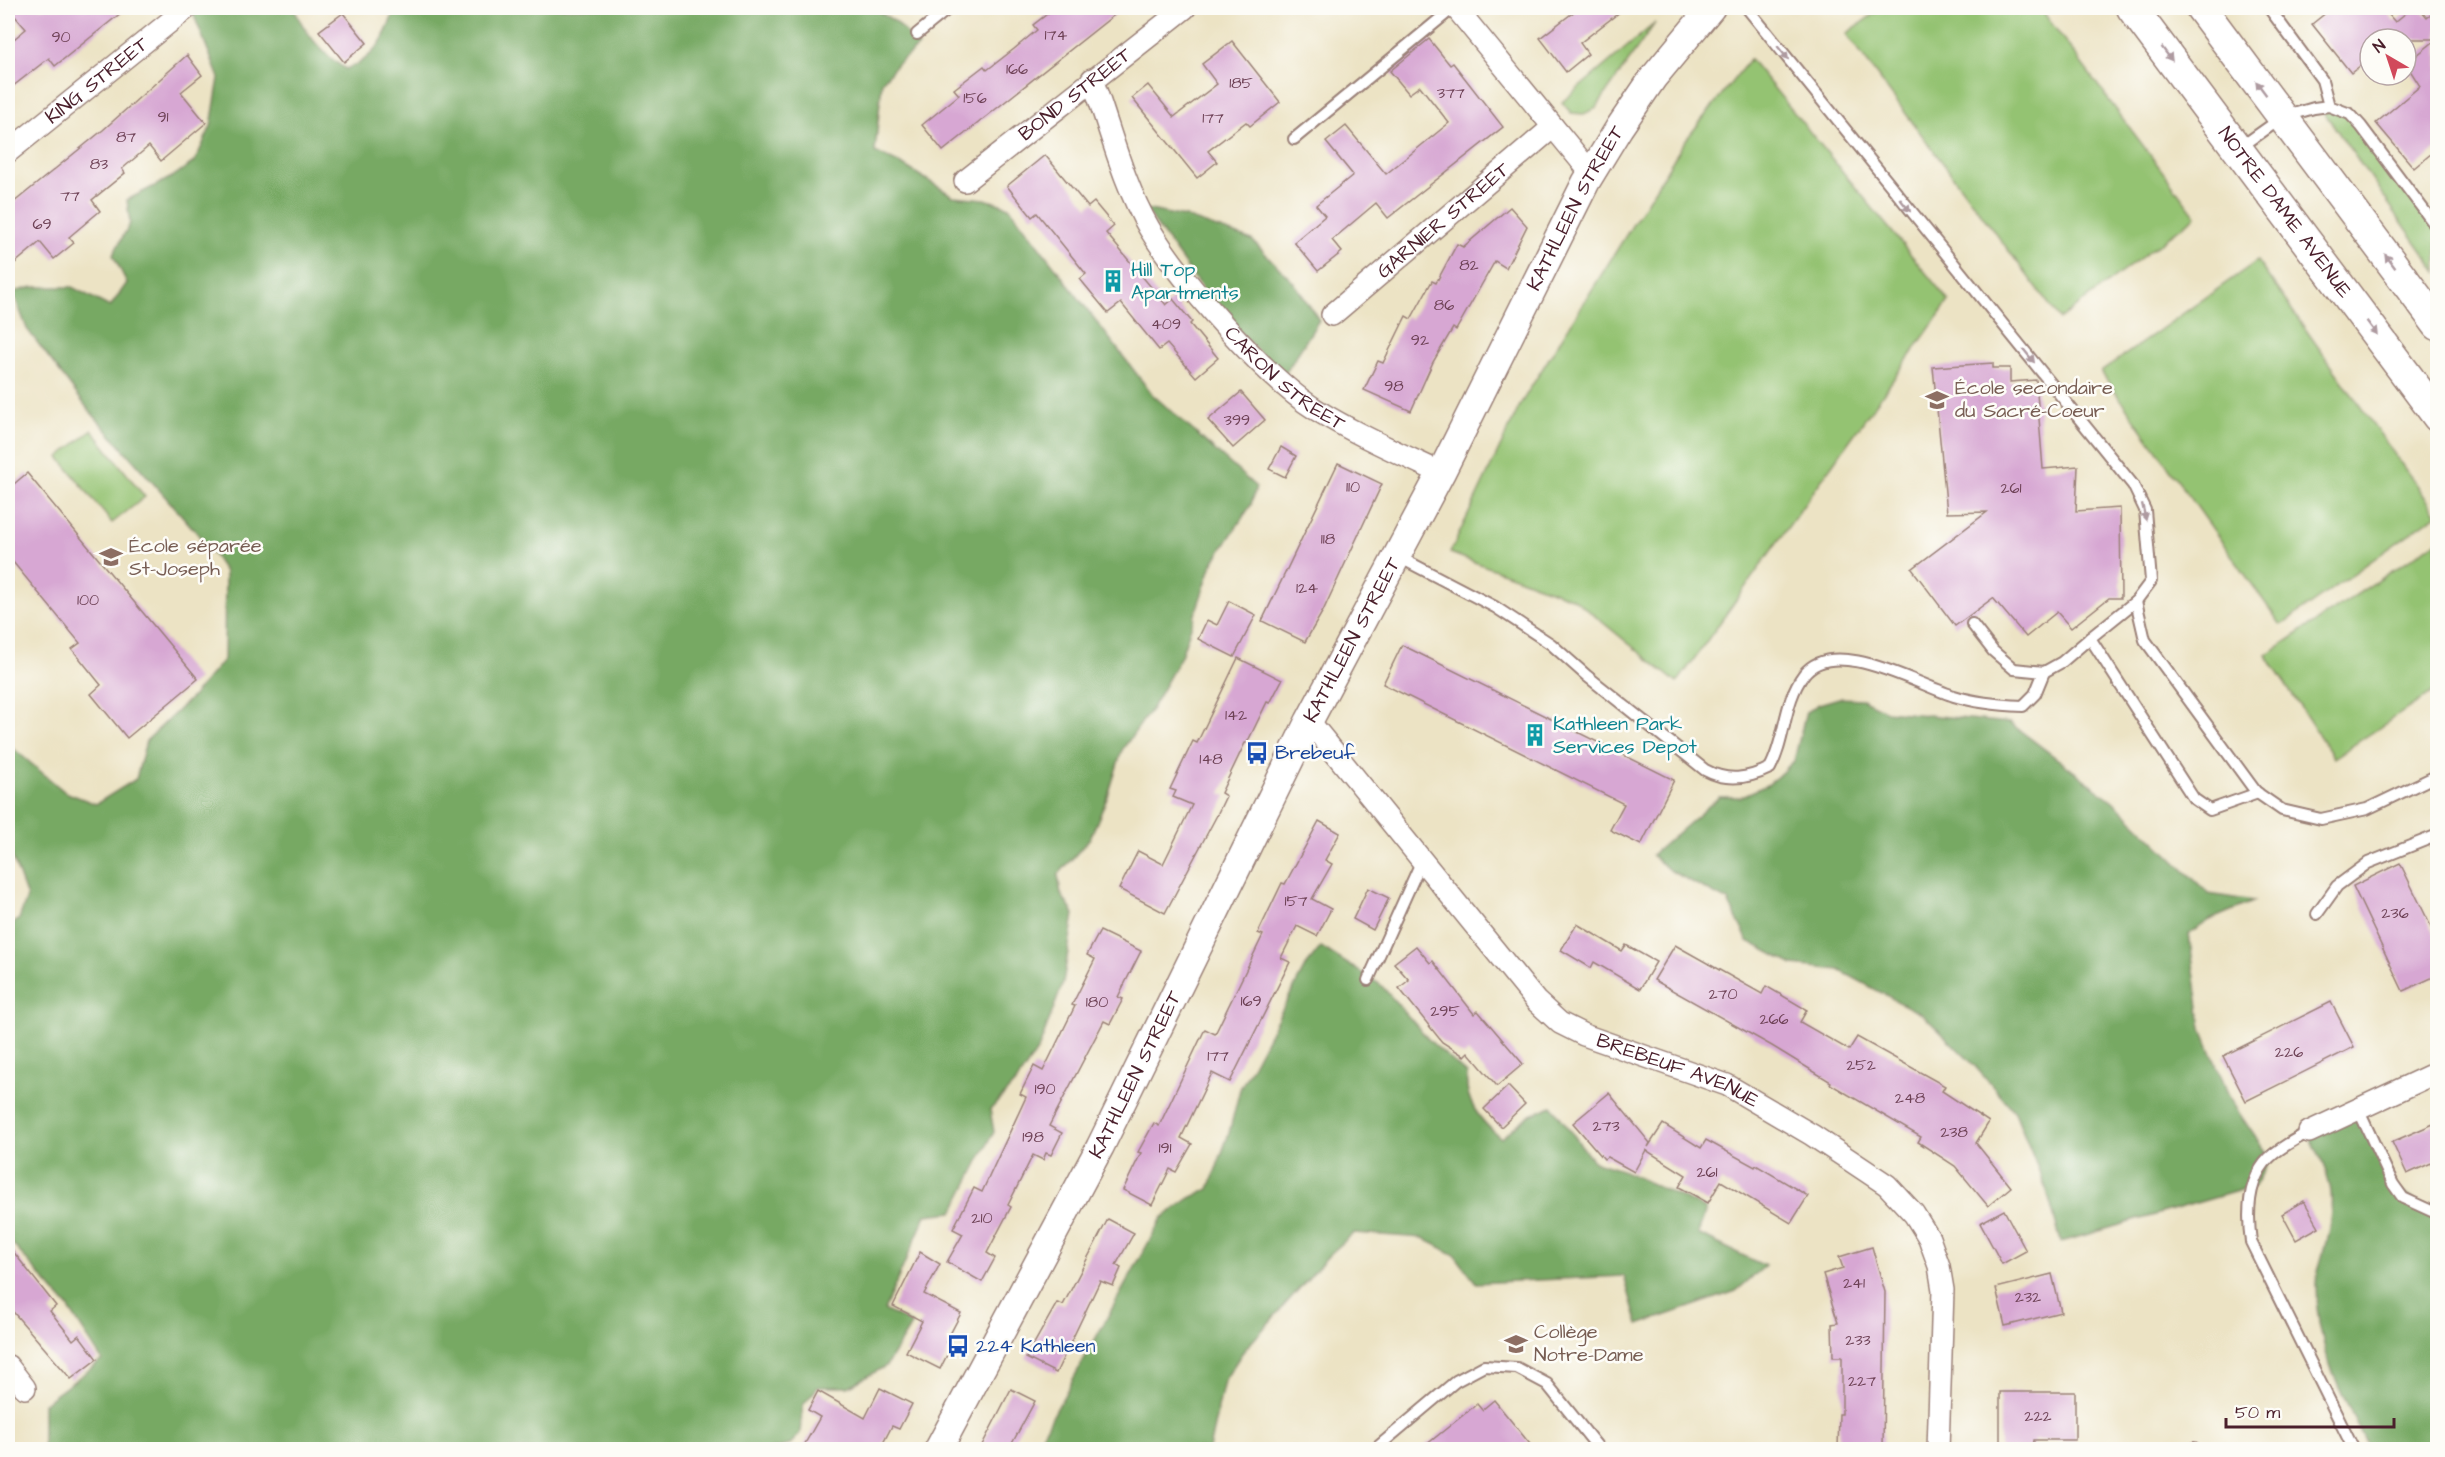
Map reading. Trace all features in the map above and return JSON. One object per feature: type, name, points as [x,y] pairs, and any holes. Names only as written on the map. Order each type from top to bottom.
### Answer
[{"type":"main road","name":"NOTRE DAME AVENUE","points":[[2132,8],[2438,417]]},
{"type":"main road","points":[[2201,8],[2438,325]]},
{"type":"street","name":"KING STREET","points":[[8,152],[187,8]]},
{"type":"street","name":"BOND STREET","points":[[965,181],[1185,8]]},
{"type":"street","points":[[1455,8],[1591,173]]},
{"type":"street","name":"KATHLEEN STREET","points":[[938,1449],[1100,1147],[1309,721],[1441,473],[1591,173],[1653,78],[1711,8]]},
{"type":"street","name":"CARON STREET","points":[[1092,79],[1130,187],[1149,227],[1211,307],[1253,354],[1313,407],[1356,433],[1441,473]]},
{"type":"street","name":"GARNIER STREET","points":[[1332,315],[1553,127]]},
{"type":"street","name":"BREBEUF AVENUE","points":[[1309,721],[1536,1001],[1560,1023],[1584,1035],[1727,1085],[1812,1135],[1887,1185],[1902,1199],[1929,1238],[1939,1266],[1943,1290],[1938,1449]]},
{"type":"street","points":[[2309,1132],[2438,1072]]},
{"type":"street","points":[[8,1366],[25,1388]]},
{"type":"lane","points":[[917,34],[949,8]]},
{"type":"lane","points":[[1294,140],[1455,8]]},
{"type":"lane","points":[[1747,8],[2133,485],[2145,510],[2151,581],[2136,601],[2062,662],[2044,672],[2014,669],[1993,651],[1972,624]]},
{"type":"lane","points":[[2269,8],[2322,80],[2329,106]]},
{"type":"lane","points":[[2238,149],[2283,117],[2329,106],[2350,114],[2438,229]]},
{"type":"lane","points":[[1397,556],[1495,607],[1551,644],[1587,676],[1705,770],[1719,778],[1744,777],[1770,768],[1778,753],[1780,734],[1795,689],[1805,672],[1818,662],[1858,660],[1954,696],[1992,705],[2023,706],[2035,694],[2044,672]]},
{"type":"lane","points":[[2136,601],[2145,640],[2258,793],[2282,810],[2322,819],[2367,809],[2438,776]]},
{"type":"lane","points":[[2090,638],[2194,799],[2210,810],[2258,793]]},
{"type":"lane","points":[[2317,914],[2337,886],[2368,863],[2438,835]]},
{"type":"lane","points":[[1368,980],[1422,860]]},
{"type":"lane","points":[[2358,1109],[2393,1184],[2403,1198],[2438,1214]]},
{"type":"lane","points":[[2309,1132],[2268,1158],[2253,1186],[2247,1214],[2251,1242],[2354,1449]]},
{"type":"lane","points":[[1374,1449],[1456,1381],[1484,1366],[1517,1368],[1547,1384],[1600,1449]]},
{"type":"green space","points":[[191,8],[294,8],[303,26],[315,42],[346,69],[372,53],[388,28],[395,8],[873,8],[896,22],[919,46],[896,65],[882,82],[875,152],[903,165],[953,196],[985,199],[1009,207],[1152,394],[1256,487],[1251,505],[1212,564],[1181,656],[1152,708],[1122,750],[1108,796],[1090,838],[1058,875],[1061,894],[1074,914],[1063,983],[1039,1048],[1017,1081],[990,1110],[994,1132],[953,1212],[926,1215],[884,1310],[912,1324],[886,1366],[848,1387],[818,1387],[803,1405],[800,1433],[790,1445],[768,1450],[43,1449],[43,1404],[102,1360],[68,1307],[8,1239],[8,928],[19,919],[27,897],[8,845],[8,744],[65,792],[96,804],[136,779],[146,741],[192,697],[224,659],[225,572],[205,542],[88,409],[27,329],[13,292],[33,287],[72,287],[110,307],[127,283],[113,255],[130,223],[127,200],[172,177],[195,161],[211,126],[219,78]]},
{"type":"green space","points":[[1882,8],[2040,8],[2196,216],[2060,319],[1846,34]]},
{"type":"green space","points":[[1655,23],[1596,108],[1584,114],[1571,113],[1562,102]]},
{"type":"green space","points":[[1750,59],[1949,301],[1677,683],[1574,599],[1450,553],[1521,403],[1685,141]]},
{"type":"green space","points":[[2321,108],[2349,116],[2437,232],[2437,272]]},
{"type":"green space","points":[[1145,209],[1185,217],[1252,240],[1295,284],[1319,320],[1283,377],[1214,305]]},
{"type":"green space","points":[[2257,261],[2437,514],[2281,625],[2101,372]]},
{"type":"green space","points":[[92,430],[145,497],[112,523],[59,457]]},
{"type":"green space","points":[[2437,541],[2437,689],[2334,758],[2266,655]]},
{"type":"green space","points":[[1839,698],[1862,699],[1886,711],[2010,723],[2113,801],[2209,894],[2254,901],[2210,920],[2189,934],[2202,1029],[2231,1101],[2270,1159],[2255,1186],[2061,1242],[2047,1191],[2015,1112],[1973,1064],[1923,1015],[1839,970],[1793,965],[1748,941],[1728,901],[1669,870],[1652,855],[1719,797],[1740,797],[1769,784],[1794,761],[1806,712],[1819,704]]},
{"type":"green space","points":[[1321,947],[1381,985],[1429,1040],[1467,1074],[1468,1093],[1475,1110],[1486,1125],[1501,1138],[1528,1116],[1552,1106],[1593,1161],[1624,1171],[1706,1209],[1698,1234],[1765,1266],[1736,1291],[1638,1325],[1624,1276],[1476,1283],[1455,1255],[1423,1238],[1354,1233],[1329,1255],[1242,1353],[1224,1381],[1209,1449],[1034,1450],[1162,1218],[1190,1198],[1209,1189],[1229,1133],[1240,1089],[1305,967]]},
{"type":"green space","points":[[2357,1112],[2391,1184],[2437,1216],[2437,1449],[2369,1449],[2332,1371],[2320,1330],[2316,1281],[2330,1224],[2331,1197],[2327,1174],[2309,1133]]},
{"type":"building","points":[[8,8],[127,8],[55,66],[49,58],[8,90],[8,44],[26,29]]},
{"type":"building","points":[[1055,8],[1123,8],[943,151],[922,125],[959,95],[954,89],[984,66],[987,70],[1014,49],[1037,30],[1033,25]]},
{"type":"building","points":[[1579,8],[1625,8],[1580,43],[1588,54],[1566,72],[1540,38]]},
{"type":"building","points":[[2332,8],[2383,8],[2395,22],[2412,8],[2419,8],[2427,17],[2438,8],[2438,148],[2414,168],[2376,123],[2420,86],[2418,54],[2437,39],[2418,39],[2418,27],[2358,27],[2358,67],[2351,73],[2312,24]]},
{"type":"building","points":[[343,13],[367,43],[344,62],[319,31]]},
{"type":"building","points":[[1429,39],[1450,65],[1453,63],[1503,127],[1388,218],[1376,203],[1332,240],[1342,252],[1318,271],[1294,242],[1325,216],[1316,205],[1353,175],[1326,142],[1346,126],[1386,174],[1449,123],[1420,86],[1409,94],[1390,71]]},
{"type":"building","points":[[1232,41],[1280,102],[1250,126],[1246,122],[1208,151],[1217,162],[1197,178],[1132,98],[1148,85],[1174,117],[1217,84],[1202,64]]},
{"type":"building","points":[[187,55],[202,75],[181,92],[206,123],[161,161],[149,146],[122,169],[125,173],[92,200],[100,211],[69,237],[74,243],[54,259],[40,242],[8,269],[8,207],[103,130]]},
{"type":"building","points":[[1045,155],[1088,207],[1094,202],[1114,226],[1106,233],[1166,305],[1173,299],[1218,358],[1196,377],[1167,344],[1159,350],[1121,303],[1108,313],[1080,279],[1086,274],[1037,213],[1032,217],[1007,186]]},
{"type":"building","points":[[1510,207],[1527,226],[1506,268],[1495,261],[1456,330],[1453,328],[1433,362],[1411,411],[1364,390],[1378,361],[1383,363],[1406,316],[1411,319],[1432,281],[1436,283],[1457,244],[1463,247]]},
{"type":"building","points":[[1993,363],[1993,368],[2010,368],[2010,382],[2036,380],[2043,469],[2078,466],[2076,511],[2120,508],[2121,598],[2109,598],[2071,628],[2057,612],[2026,637],[1993,598],[1955,626],[1912,569],[1987,512],[1947,513],[1933,367]]},
{"type":"building","points":[[1241,392],[1265,420],[1233,448],[1208,420]]},
{"type":"building","points":[[1281,447],[1296,456],[1285,477],[1269,469]]},
{"type":"building","points":[[1338,463],[1382,484],[1323,611],[1305,642],[1262,621]]},
{"type":"building","points":[[27,473],[198,679],[127,738],[91,694],[101,685],[72,649],[80,643],[8,556],[8,489]]},
{"type":"building","points":[[1229,601],[1256,615],[1234,657],[1198,639],[1207,620],[1217,625]]},
{"type":"building","name":"Kathleen Park Services Depot","points":[[1402,645],[1674,780],[1641,845],[1610,830],[1624,804],[1383,684]]},
{"type":"building","points":[[1238,658],[1282,680],[1245,743],[1221,793],[1226,796],[1165,913],[1119,889],[1138,851],[1163,864],[1192,805],[1173,797],[1176,791],[1170,789],[1193,741],[1197,743]]},
{"type":"building","points":[[1319,821],[1340,833],[1325,860],[1332,864],[1312,899],[1331,909],[1317,936],[1297,926],[1281,958],[1290,962],[1230,1082],[1212,1073],[1181,1138],[1192,1144],[1176,1172],[1170,1169],[1152,1205],[1123,1190],[1141,1153],[1138,1152],[1154,1123],[1159,1126],[1205,1029],[1215,1034],[1263,935],[1258,933],[1282,883],[1285,884]]},
{"type":"building","points":[[2400,863],[2438,941],[2438,975],[2403,991],[2353,886]]},
{"type":"building","points":[[1368,888],[1389,898],[1373,930],[1353,919]]},
{"type":"building","points":[[1577,924],[1622,951],[1626,945],[1656,962],[1640,989],[1594,962],[1591,968],[1561,950]]},
{"type":"building","points":[[1100,931],[1141,951],[1118,997],[1123,999],[1110,1024],[1104,1021],[1049,1126],[1062,1133],[1051,1155],[1046,1153],[1043,1160],[1033,1155],[1008,1205],[1011,1207],[987,1253],[995,1258],[982,1282],[947,1262],[963,1234],[953,1229],[974,1188],[982,1192],[1026,1097],[1020,1094],[1034,1066],[1043,1071],[1095,959],[1087,955]]},
{"type":"building","points":[[1675,945],[1762,994],[1766,986],[1807,1010],[1800,1022],[1849,1050],[1857,1037],[1945,1086],[1942,1091],[1989,1122],[1976,1143],[2011,1187],[1988,1206],[1955,1166],[1918,1142],[1921,1137],[1830,1084],[1831,1082],[1772,1046],[1654,980]]},
{"type":"building","points":[[1416,946],[1430,963],[1433,961],[1474,1014],[1478,1011],[1523,1064],[1497,1086],[1468,1052],[1464,1056],[1442,1042],[1399,988],[1409,980],[1394,963]]},
{"type":"building","points":[[2331,1002],[2354,1047],[2246,1101],[2223,1056]]},
{"type":"building","points":[[1508,1086],[1525,1104],[1501,1127],[1484,1109]]},
{"type":"building","points":[[1609,1093],[1650,1143],[1648,1147],[1663,1124],[1701,1148],[1706,1140],[1755,1167],[1756,1165],[1808,1196],[1791,1223],[1721,1181],[1708,1203],[1679,1187],[1686,1175],[1646,1150],[1634,1172],[1607,1157],[1604,1159],[1573,1123]]},
{"type":"building","points":[[2438,1122],[2438,1160],[2407,1174],[2392,1142]]},
{"type":"building","points":[[2304,1201],[2319,1227],[2296,1240],[2282,1214]]},
{"type":"building","points":[[2004,1210],[2026,1251],[2002,1264],[1980,1223]]},
{"type":"building","points":[[1108,1219],[1134,1233],[1116,1265],[1121,1268],[1113,1286],[1100,1281],[1056,1373],[1026,1358],[1057,1303],[1063,1305]]},
{"type":"building","points":[[8,1245],[56,1306],[50,1311],[73,1340],[79,1335],[97,1359],[71,1379],[8,1306]]},
{"type":"building","points":[[1872,1247],[1885,1292],[1883,1449],[1838,1449],[1839,1414],[1842,1414],[1842,1357],[1833,1357],[1832,1324],[1838,1323],[1823,1274],[1843,1268],[1839,1257]]},
{"type":"building","points":[[920,1252],[940,1264],[924,1294],[961,1313],[946,1342],[952,1345],[940,1369],[906,1352],[922,1321],[893,1306]]},
{"type":"building","points":[[2052,1274],[2061,1312],[2005,1326],[1996,1288]]},
{"type":"building","points":[[880,1388],[912,1404],[899,1429],[892,1426],[880,1449],[802,1449],[820,1417],[808,1410],[818,1391],[865,1418]]},
{"type":"building","points":[[1011,1389],[1035,1401],[1009,1449],[980,1449]]},
{"type":"building","points":[[2000,1392],[2075,1392],[2075,1440],[2034,1440],[2033,1449],[2000,1449]]},
{"type":"building","points":[[1494,1400],[1534,1449],[1421,1449],[1477,1404],[1482,1410]]},
{"type":"place","name":"Hill Top Apartments","points":[[1113,281]]},
{"type":"place","name":"École secondaire du Sacré-Coeur","points":[[1937,400]]},
{"type":"place","name":"École séparée St-Joseph","points":[[111,557]]},
{"type":"place","name":"Kathleen Park Services Depot","points":[[1535,735]]},
{"type":"place","name":"Brebeuf","points":[[1257,753]]},
{"type":"place","name":"Collège Notre-Dame","points":[[1516,1344]]},
{"type":"place","name":"224 Kathleen","points":[[958,1346]]}]
